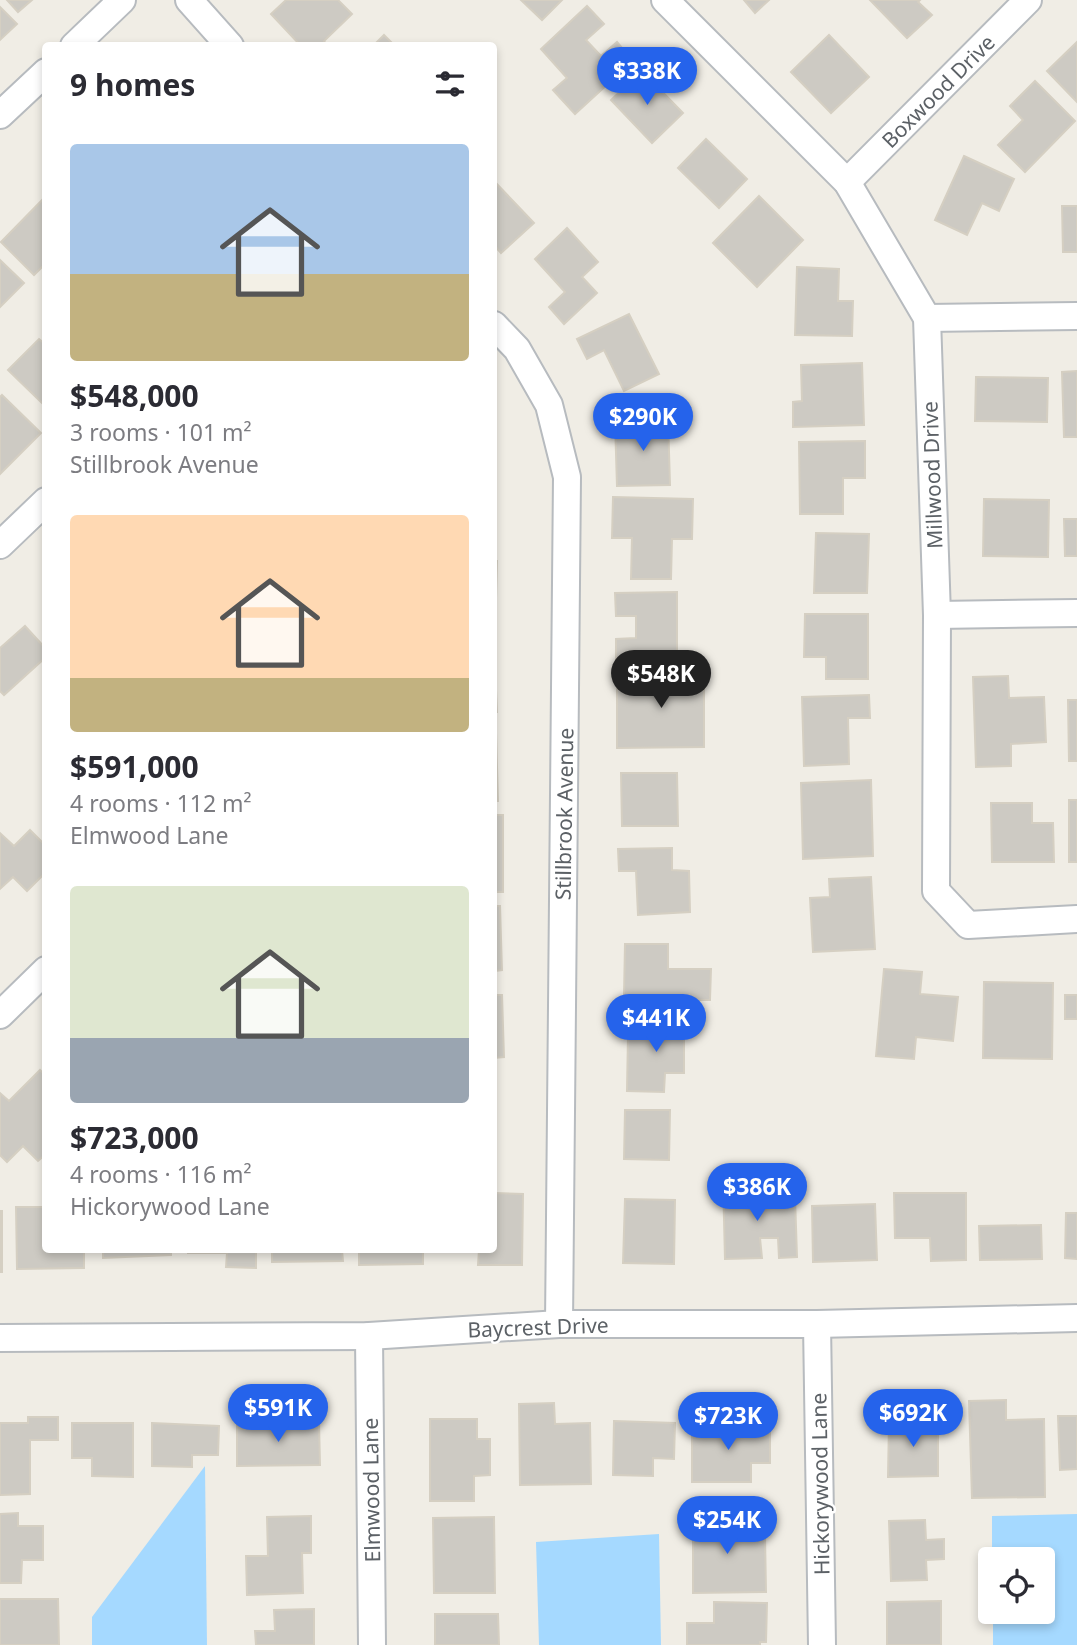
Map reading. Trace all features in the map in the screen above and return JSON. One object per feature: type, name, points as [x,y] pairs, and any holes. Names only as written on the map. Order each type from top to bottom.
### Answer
[{"type":"street","points":[[78,42],[122,0]]},
{"type":"street","points":[[189,0],[226,42]]},
{"type":"street","name":"Millwood Drive","points":[[664,0],[847,182],[928,318],[937,615],[936,891],[968,925],[1077,919]]},
{"type":"street","name":"Boxwood Drive","points":[[847,182],[1028,0]]},
{"type":"street","points":[[0,115],[42,76]]},
{"type":"street","points":[[928,318],[1077,316]]},
{"type":"street","name":"Stillbrook Avenue","points":[[497,328],[517,349],[549,405],[567,477],[559,1324]]},
{"type":"street","points":[[0,545],[42,505]]},
{"type":"street","points":[[937,615],[1077,613]]},
{"type":"street","points":[[0,1015],[42,974]]},
{"type":"street","name":"Baycrest Drive","points":[[0,1338],[369,1336],[559,1324],[817,1324],[1077,1318]]},
{"type":"street","name":"Hickorywood Lane","points":[[817,1324],[822,1645]]},
{"type":"street","name":"Elmwood Lane","points":[[369,1336],[372,1645]]},
{"type":"water","points":[[205,1466],[207,1645],[92,1645],[92,1617]]},
{"type":"water","points":[[1077,1514],[1077,1645],[993,1645],[993,1624],[1055,1624],[1055,1547],[992,1547],[992,1516]]},
{"type":"water","points":[[659,1534],[661,1645],[539,1645],[536,1542]]},
{"type":"building","points":[[7,0],[32,0],[18,12]]},
{"type":"building","points":[[286,0],[338,0],[352,14],[325,42],[297,42],[271,14]]},
{"type":"building","points":[[521,0],[562,0],[542,20]]},
{"type":"building","points":[[744,0],[769,0],[755,13]]},
{"type":"building","points":[[870,0],[920,0],[918,2],[932,15],[907,38]]},
{"type":"building","points":[[587,6],[604,24],[586,40],[601,56],[617,42],[633,61],[575,114],[553,90],[567,78],[541,49]]},
{"type":"building","points":[[0,7],[17,24],[0,40]]},
{"type":"building","points":[[384,35],[391,42],[377,42]]},
{"type":"building","points":[[829,35],[869,77],[831,113],[791,72]]},
{"type":"building","points":[[1077,42],[1077,102],[1047,71]]},
{"type":"building","points":[[642,71],[683,113],[652,143],[611,100]]},
{"type":"building","points":[[1035,81],[1075,121],[1025,172],[998,145],[1023,120],[1010,106]]},
{"type":"building","points":[[706,139],[747,179],[719,208],[678,168]]},
{"type":"building","points":[[964,156],[1014,179],[999,211],[982,203],[967,235],[935,220]]},
{"type":"building","points":[[497,184],[534,223],[501,253],[497,248]]},
{"type":"building","points":[[759,196],[803,240],[757,287],[713,243]]},
{"type":"building","points":[[42,200],[42,267],[34,275],[1,242]]},
{"type":"building","points":[[1062,206],[1077,206],[1077,252],[1063,252]]},
{"type":"building","points":[[567,228],[598,262],[582,277],[597,293],[564,324],[549,307],[565,292],[535,259]]},
{"type":"building","points":[[0,260],[24,283],[0,307]]},
{"type":"building","points":[[797,267],[839,269],[838,301],[853,301],[852,336],[795,335]]},
{"type":"building","points":[[629,314],[659,374],[624,391],[604,350],[587,359],[577,339]]},
{"type":"building","points":[[39,339],[42,342],[42,403],[8,370]]},
{"type":"building","points":[[862,363],[864,425],[793,427],[793,402],[802,401],[801,365]]},
{"type":"building","points":[[1077,371],[1077,437],[1064,437],[1062,372]]},
{"type":"building","points":[[976,377],[1048,378],[1047,422],[975,421]]},
{"type":"building","points":[[2,395],[41,433],[0,474],[0,397]]},
{"type":"building","points":[[668,419],[670,485],[617,486],[615,421]]},
{"type":"building","points":[[865,441],[865,478],[843,478],[843,514],[800,514],[799,442]]},
{"type":"building","points":[[613,497],[693,499],[692,539],[672,539],[671,579],[631,579],[632,538],[612,538]]},
{"type":"building","points":[[984,499],[1049,500],[1048,557],[983,556]]},
{"type":"building","points":[[1064,519],[1077,519],[1077,556],[1065,556]]},
{"type":"building","points":[[816,533],[869,534],[867,593],[814,593]]},
{"type":"building","points":[[677,592],[677,661],[616,662],[616,639],[636,638],[636,616],[616,616],[615,593]]},
{"type":"building","points":[[805,614],[868,614],[868,679],[826,679],[826,657],[804,657]]},
{"type":"building","points":[[25,626],[42,645],[42,661],[4,695],[0,691],[0,648]]},
{"type":"building","points":[[704,672],[704,747],[617,748],[617,674]]},
{"type":"building","points":[[1008,676],[1009,698],[1044,697],[1046,742],[1011,744],[1011,766],[976,767],[973,677]]},
{"type":"building","points":[[869,695],[870,718],[848,718],[849,764],[804,766],[802,697]]},
{"type":"building","points":[[1068,700],[1077,700],[1077,761],[1069,761]]},
{"type":"building","points":[[621,773],[677,773],[678,826],[622,826]]},
{"type":"building","points":[[871,780],[873,856],[803,859],[801,783]]},
{"type":"building","points":[[1069,800],[1077,800],[1077,862],[1069,862]]},
{"type":"building","points":[[991,803],[1032,803],[1032,823],[1053,823],[1054,862],[992,862]]},
{"type":"building","points":[[497,815],[503,815],[503,892],[497,892]]},
{"type":"building","points":[[30,830],[42,842],[42,876],[27,891],[13,877],[0,889],[0,833],[14,846]]},
{"type":"building","points":[[672,848],[672,870],[689,871],[690,912],[638,915],[636,871],[619,871],[618,849]]},
{"type":"building","points":[[871,877],[875,949],[813,952],[810,898],[830,897],[829,879]]},
{"type":"building","points":[[497,906],[500,906],[502,970],[497,971]]},
{"type":"building","points":[[625,944],[668,944],[668,969],[711,969],[710,1000],[676,1000],[676,996],[624,996]]},
{"type":"building","points":[[884,969],[922,972],[920,994],[958,997],[953,1041],[916,1037],[914,1059],[876,1056]]},
{"type":"building","points":[[984,982],[1053,983],[1052,1059],[983,1058]]},
{"type":"building","points":[[497,995],[502,995],[504,1057],[497,1058]]},
{"type":"building","points":[[1065,995],[1077,995],[1077,1019],[1065,1019]]},
{"type":"building","points":[[647,1016],[684,1017],[684,1073],[665,1073],[664,1092],[627,1091],[628,1035],[646,1035]]},
{"type":"building","points":[[40,1070],[42,1072],[42,1158],[38,1161],[23,1146],[7,1162],[0,1155],[0,1093],[9,1101]]},
{"type":"building","points":[[625,1110],[670,1110],[669,1160],[624,1159]]},
{"type":"building","points":[[723,1179],[741,1179],[741,1199],[795,1197],[797,1257],[779,1258],[778,1238],[760,1238],[762,1258],[725,1259]]},
{"type":"building","points":[[497,1193],[523,1194],[522,1265],[478,1265],[479,1253],[497,1253]]},
{"type":"building","points":[[894,1193],[966,1193],[966,1260],[931,1261],[930,1238],[895,1238]]},
{"type":"building","points":[[625,1199],[675,1200],[674,1264],[623,1263]]},
{"type":"building","points":[[875,1204],[877,1260],[813,1262],[812,1206]]},
{"type":"building","points":[[16,1207],[42,1207],[42,1253],[84,1253],[84,1268],[17,1269]]},
{"type":"building","points":[[2,1211],[2,1272],[0,1272]]},
{"type":"building","points":[[1066,1213],[1077,1213],[1077,1259],[1065,1258]]},
{"type":"building","points":[[1041,1225],[1042,1259],[980,1260],[979,1226]]},
{"type":"building","points":[[103,1253],[171,1253],[171,1255],[103,1258]]},
{"type":"building","points":[[227,1253],[256,1253],[256,1268],[226,1267]]},
{"type":"building","points":[[272,1253],[342,1253],[343,1261],[272,1262]]},
{"type":"building","points":[[359,1253],[423,1253],[423,1264],[359,1265]]},
{"type":"building","points":[[1006,1400],[1006,1420],[1044,1419],[1045,1497],[972,1498],[969,1401]]},
{"type":"building","points":[[554,1403],[555,1424],[590,1423],[591,1484],[520,1485],[519,1404]]},
{"type":"building","points":[[1058,1416],[1077,1416],[1077,1469],[1060,1470]]},
{"type":"building","points":[[28,1417],[58,1417],[58,1440],[30,1440],[30,1494],[0,1495],[0,1423],[28,1423]]},
{"type":"building","points":[[430,1419],[477,1419],[477,1439],[490,1439],[490,1475],[474,1476],[474,1501],[430,1501]]},
{"type":"building","points":[[614,1421],[675,1423],[674,1459],[653,1458],[653,1476],[613,1475]]},
{"type":"building","points":[[237,1422],[319,1422],[320,1465],[237,1466]]},
{"type":"building","points":[[889,1422],[938,1422],[938,1476],[888,1477]]},
{"type":"building","points":[[72,1423],[133,1423],[133,1477],[92,1476],[92,1458],[72,1458]]},
{"type":"building","points":[[152,1423],[219,1426],[218,1455],[192,1455],[192,1467],[152,1466]]},
{"type":"building","points":[[692,1425],[770,1425],[770,1463],[751,1463],[751,1482],[692,1482]]},
{"type":"building","points":[[18,1513],[18,1526],[43,1526],[43,1560],[22,1560],[21,1583],[0,1583],[0,1514]]},
{"type":"building","points":[[311,1516],[311,1553],[302,1553],[303,1593],[247,1595],[246,1556],[268,1556],[267,1517]]},
{"type":"building","points":[[693,1516],[746,1516],[747,1535],[765,1535],[766,1592],[693,1593]]},
{"type":"building","points":[[494,1517],[495,1593],[434,1593],[433,1518]]},
{"type":"building","points":[[925,1520],[926,1540],[944,1539],[944,1559],[926,1560],[927,1580],[891,1581],[889,1521]]},
{"type":"building","points":[[0,1599],[58,1599],[59,1645],[0,1645]]},
{"type":"building","points":[[941,1601],[941,1645],[887,1645],[887,1602]]},
{"type":"building","points":[[714,1602],[767,1603],[766,1642],[760,1642],[760,1645],[687,1645],[687,1623],[714,1623]]},
{"type":"building","points":[[314,1609],[314,1645],[256,1645],[255,1631],[275,1631],[274,1610]]},
{"type":"building","points":[[435,1614],[498,1614],[499,1645],[435,1645]]}]
